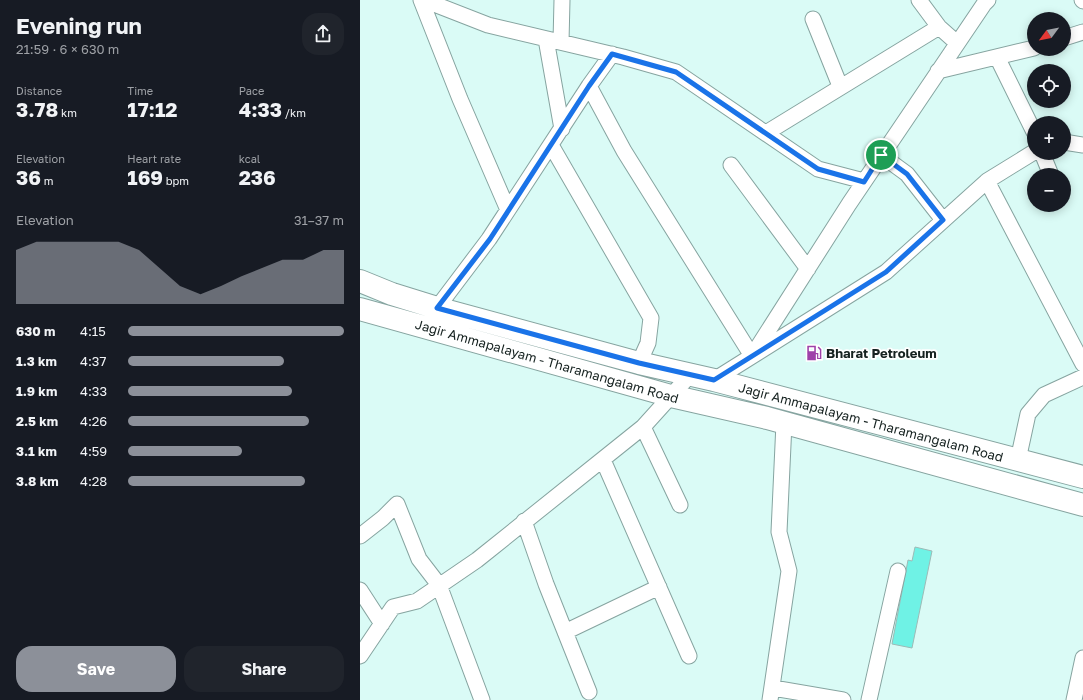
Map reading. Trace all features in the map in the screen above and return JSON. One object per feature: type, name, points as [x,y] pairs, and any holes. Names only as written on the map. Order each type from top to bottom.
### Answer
[{"type":"main road","name":"Jagir Ammapalayam - Tharamangalam Road","points":[[360,281],[392,294],[437,308],[639,363],[714,380],[1083,477]]},
{"type":"main road","name":"Jagir Ammapalayam - Tharamangalam Road","points":[[360,309],[671,396],[784,423],[1083,505]]},
{"type":"street","points":[[421,0],[460,99],[508,210]]},
{"type":"street","points":[[424,0],[488,25],[612,54],[676,72],[818,169],[864,182]]},
{"type":"street","points":[[561,42],[562,0]]},
{"type":"street","points":[[919,0],[939,27],[957,43]]},
{"type":"street","points":[[752,356],[881,155],[985,1]]},
{"type":"street","points":[[813,19],[840,86]]},
{"type":"street","points":[[766,133],[840,86],[939,27]]},
{"type":"street","points":[[1071,36],[1083,32]]},
{"type":"street","points":[[546,39],[562,128]]},
{"type":"street","points":[[938,71],[1027,50]]},
{"type":"street","points":[[437,308],[490,239],[589,86],[612,54]]},
{"type":"street","points":[[997,57],[1027,118]]},
{"type":"street","points":[[589,86],[624,151],[752,356]]},
{"type":"street","points":[[1071,143],[1083,145]]},
{"type":"street","points":[[551,145],[651,318],[648,343],[639,363]]},
{"type":"street","points":[[881,155],[907,174],[943,220]]},
{"type":"street","points":[[714,380],[886,272],[987,181],[1027,156]]},
{"type":"street","points":[[731,165],[808,269]]},
{"type":"street","points":[[987,181],[1083,364]]},
{"type":"street","points":[[360,656],[393,607],[417,601],[477,560],[643,427],[690,375]]},
{"type":"street","points":[[1018,460],[1028,414],[1044,395],[1083,377]]},
{"type":"street","points":[[784,423],[779,532],[789,571],[772,694],[843,700]]},
{"type":"street","points":[[643,427],[680,505]]},
{"type":"street","points":[[603,460],[689,656]]},
{"type":"street","points":[[360,536],[383,518],[397,504],[419,559],[440,585],[482,700]]},
{"type":"street","points":[[524,521],[546,584],[589,692]]},
{"type":"street","points":[[870,700],[898,571]]},
{"type":"street","points":[[565,632],[659,587]]},
{"type":"street","points":[[360,590],[382,624]]},
{"type":"street","points":[[1074,700],[1083,658]]},
{"type":"building","points":[[915,547],[932,551],[912,648],[892,644],[908,560],[912,561]]},
{"type":"place","name":"Bharat Petroleum","points":[[814,353]]},
{"type":"route","points":[[612,54],[676,72],[818,169],[864,182],[881,155],[907,174],[943,220],[886,272],[714,380],[639,363],[437,308],[490,239],[589,86],[612,54]]}]
